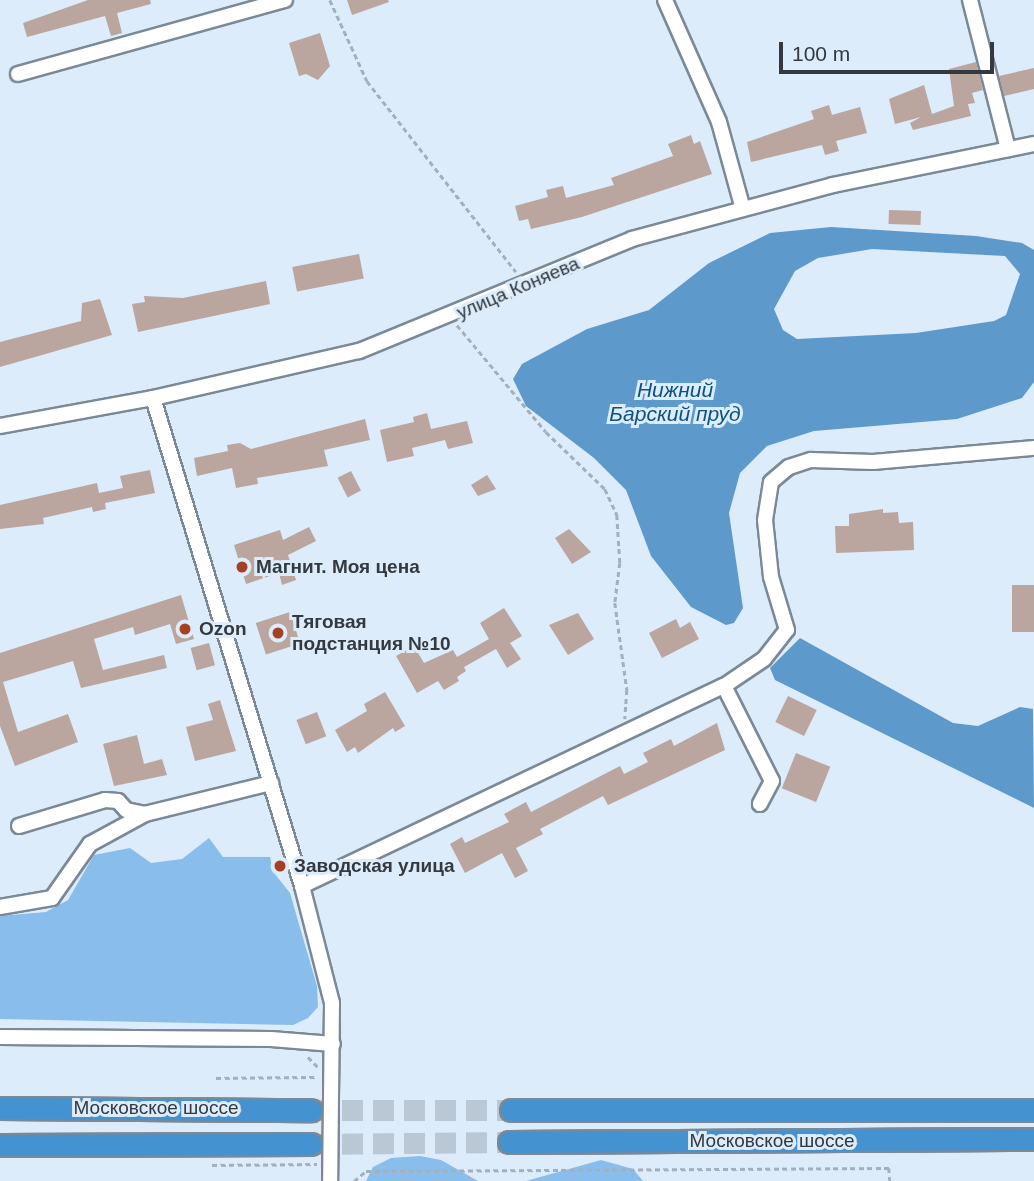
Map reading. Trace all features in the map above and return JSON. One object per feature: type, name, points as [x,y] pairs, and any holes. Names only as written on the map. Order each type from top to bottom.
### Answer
[{"type":"highway","name":"Московское шоссе","points":[[0,1108],[311,1110]]},
{"type":"highway","name":"Московское шоссе","points":[[511,1110],[1034,1110]]},
{"type":"highway","name":"Московское шоссе","points":[[509,1142],[1034,1139]]},
{"type":"highway","name":"Московское шоссе","points":[[0,1145],[311,1154]]},
{"type":"street","points":[[19,74],[285,0]]},
{"type":"street","points":[[664,0],[719,122],[743,209]]},
{"type":"street","points":[[970,0],[1008,149]]},
{"type":"street","name":"улица Коняева","points":[[0,426],[153,398],[359,351],[526,286],[632,239],[833,185],[1034,144]]},
{"type":"street","points":[[153,398],[302,886],[332,1003],[330,1181]]},
{"type":"street","points":[[764,659],[787,630],[771,577],[765,520],[772,482],[789,467],[811,460],[873,461],[1034,448]]},
{"type":"street","points":[[302,886],[724,685],[764,659],[795,631]]},
{"type":"street","points":[[724,685],[772,781],[760,804]]},
{"type":"street","points":[[0,907],[27,906],[52,898],[90,844],[145,814],[271,783]]},
{"type":"street","points":[[19,826],[105,800],[118,801],[126,810],[145,814]]},
{"type":"street","points":[[0,1037],[258,1039],[333,1044]]},
{"type":"path","points":[[330,0],[367,81],[526,286]]},
{"type":"path","points":[[450,317],[546,432],[605,489],[617,515],[620,563],[615,603],[627,690],[624,733]]},
{"type":"path","points":[[216,1078],[313,1079]]},
{"type":"path","points":[[212,1165],[311,1154]]},
{"type":"path","points":[[354,1181],[366,1171],[890,1168],[890,1181]]},
{"type":"shaded area","points":[[209,838],[223,857],[270,857],[274,873],[290,893],[317,986],[318,1007],[308,1018],[293,1025],[0,1019],[0,916],[46,912],[68,900],[94,855],[130,848],[151,863],[182,859]]},
{"type":"shaded area","points":[[420,1156],[441,1160],[478,1181],[366,1181],[373,1167],[391,1158]]},
{"type":"shaded area","points":[[601,1160],[633,1169],[643,1181],[526,1181]]},
{"type":"water","name":"Нижний Барский пруд","points":[[831,227],[976,236],[1022,243],[1034,250],[1034,382],[1022,398],[957,419],[814,431],[767,446],[740,473],[729,513],[743,608],[734,623],[726,625],[691,607],[651,556],[626,490],[594,458],[526,406],[513,379],[522,364],[587,329],[649,310],[709,263],[770,233]],"holes":[[[872,249],[1005,256],[1020,274],[1006,315],[994,321],[916,333],[797,339],[783,330],[774,309],[795,271],[818,258]]]},
{"type":"water","points":[[800,638],[953,723],[978,726],[1020,707],[1033,709],[1034,808],[775,680],[770,668]]},
{"type":"building","points":[[88,0],[150,0],[151,4],[117,13],[122,33],[111,36],[105,16],[27,37],[23,23]]},
{"type":"building","points":[[347,0],[388,0],[389,2],[352,15]]},
{"type":"building","points":[[320,33],[330,66],[318,80],[306,74],[299,76],[289,43]]},
{"type":"building","points":[[976,62],[983,90],[972,93],[975,103],[968,104],[971,116],[913,130],[910,123],[921,117],[895,124],[889,99],[924,85],[932,114],[954,106],[949,69]]},
{"type":"building","points":[[1034,68],[1034,89],[1004,96],[999,76]]},
{"type":"building","points":[[829,105],[832,115],[860,107],[867,133],[836,141],[839,151],[825,155],[822,145],[751,162],[747,142],[814,119],[811,111]]},
{"type":"building","points":[[691,135],[694,144],[700,141],[712,174],[582,217],[531,229],[528,219],[519,221],[515,206],[548,197],[546,190],[563,186],[566,198],[614,185],[611,178],[673,156],[668,144]]},
{"type":"building","points":[[889,210],[921,211],[920,225],[889,224]]},
{"type":"building","points":[[359,254],[364,279],[297,292],[292,267]]},
{"type":"building","points":[[266,281],[270,304],[138,332],[132,304],[145,302],[144,296],[183,298]]},
{"type":"building","points":[[100,299],[112,335],[0,367],[0,342],[81,321],[82,303]]},
{"type":"building","points":[[427,413],[431,429],[467,421],[473,443],[448,449],[445,440],[412,448],[414,456],[387,462],[380,430],[414,422],[413,417]]},
{"type":"building","points":[[365,419],[370,440],[324,450],[328,466],[257,478],[258,484],[236,488],[232,468],[197,476],[194,458],[228,451],[227,445],[240,443],[251,449]]},
{"type":"building","points":[[150,470],[155,493],[105,503],[106,509],[93,512],[92,507],[43,518],[44,524],[0,529],[0,505],[97,483],[99,493],[123,488],[120,476]]},
{"type":"building","points":[[351,471],[361,491],[348,497],[338,478]]},
{"type":"building","points":[[487,475],[496,489],[478,496],[471,485]]},
{"type":"building","points":[[883,509],[883,513],[898,512],[899,523],[913,522],[914,550],[836,553],[835,526],[849,526],[849,514]]},
{"type":"building","points":[[309,527],[316,541],[288,555],[296,580],[282,585],[279,573],[246,584],[234,545],[280,530],[283,540]]},
{"type":"building","points":[[569,529],[591,552],[572,564],[555,538]]},
{"type":"building","points":[[1012,585],[1034,585],[1034,632],[1012,632]]},
{"type":"building","points":[[181,595],[194,639],[176,644],[170,624],[135,635],[133,627],[94,639],[103,670],[164,655],[167,668],[81,688],[73,661],[3,682],[18,732],[68,714],[78,742],[15,766],[0,726],[0,653]]},
{"type":"building","points":[[504,608],[522,636],[510,643],[521,659],[507,668],[496,649],[464,667],[466,671],[457,677],[459,681],[444,690],[438,681],[417,693],[396,656],[414,646],[424,663],[453,650],[457,657],[489,639],[480,623]]},
{"type":"building","name":"Тяговая подстанция №10","points":[[290,612],[300,643],[266,655],[256,623]]},
{"type":"building","points":[[578,613],[594,639],[568,655],[549,625]]},
{"type":"building","points":[[676,619],[680,628],[690,622],[699,639],[662,658],[649,633]]},
{"type":"building","points":[[209,643],[215,665],[197,670],[191,648]]},
{"type":"building","points":[[385,692],[405,726],[395,732],[393,728],[358,753],[355,747],[347,752],[335,730],[367,711],[364,704]]},
{"type":"building","points":[[788,696],[817,710],[804,736],[775,722]]},
{"type":"building","points":[[220,700],[236,751],[195,761],[186,727],[213,720],[208,704]]},
{"type":"building","points":[[317,712],[326,736],[306,744],[296,720]]},
{"type":"building","points":[[717,723],[725,750],[608,805],[603,796],[540,829],[543,834],[516,848],[528,871],[515,878],[502,853],[465,873],[450,844],[462,837],[465,843],[509,822],[504,814],[526,802],[531,812],[620,766],[624,774],[648,762],[643,753],[671,739],[674,746]]},
{"type":"building","points":[[137,735],[144,764],[162,759],[167,775],[114,786],[103,744]]},
{"type":"building","points":[[796,753],[830,767],[816,802],[782,788]]},
{"type":"tunnel","points":[[311,1110],[511,1110]]},
{"type":"tunnel","points":[[311,1144],[509,1142]]},
{"type":"place","name":"Магнит. Моя цена","points":[[242,567]]},
{"type":"place","name":"Ozon","points":[[185,629]]},
{"type":"place","name":"Тяговая подстанция №10","points":[[278,633]]},
{"type":"place","name":"Заводская улица","points":[[280,866]]}]
